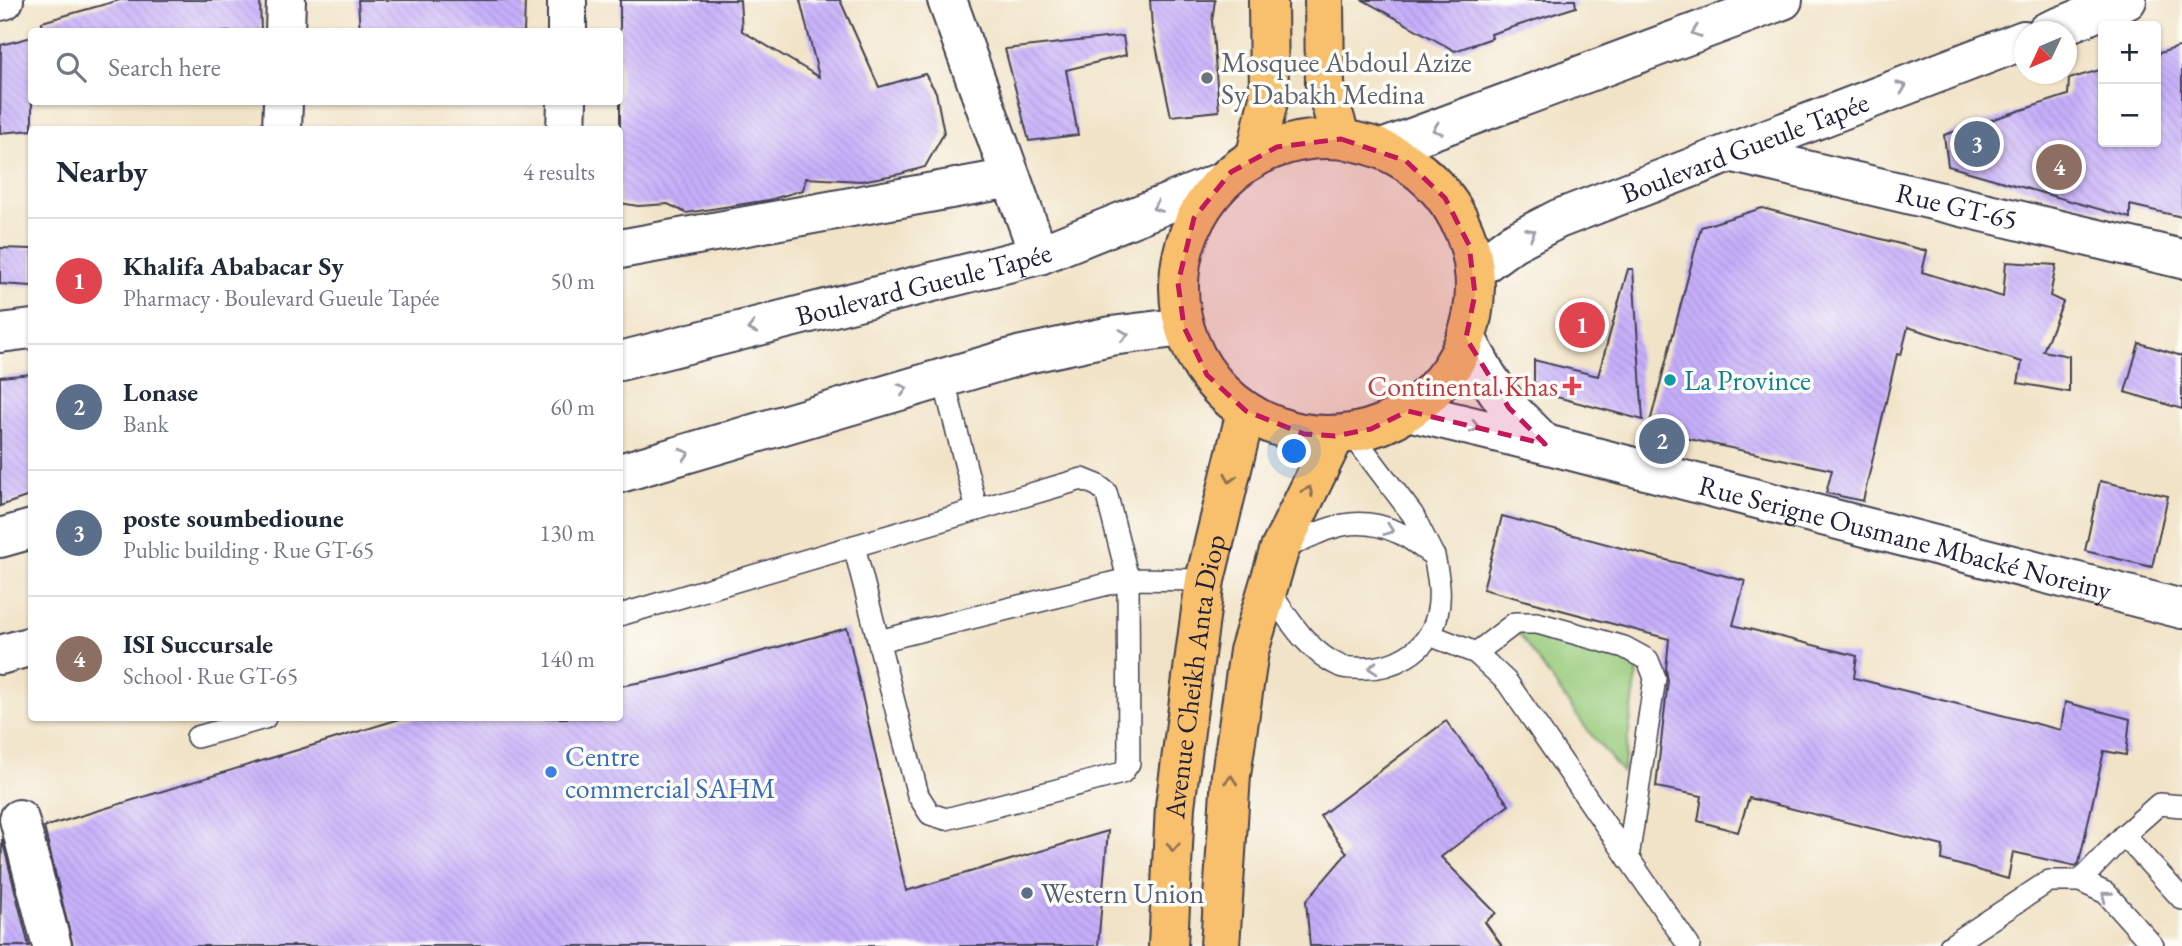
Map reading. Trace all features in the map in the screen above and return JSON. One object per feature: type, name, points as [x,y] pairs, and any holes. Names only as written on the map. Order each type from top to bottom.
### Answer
[{"type":"main road","points":[[1256,155],[1269,97],[1268,0]]},
{"type":"main road","points":[[1324,0],[1325,86],[1340,139]]},
{"type":"main road","points":[[1340,139],[1382,149],[1406,161],[1427,178],[1445,198],[1460,221],[1469,245],[1475,271],[1475,294],[1466,338],[1443,380],[1408,411],[1390,422],[1343,435],[1304,434],[1273,425],[1246,411],[1207,375],[1184,327],[1178,283],[1186,239],[1194,218],[1221,182],[1256,155],[1297,141],[1340,139]]},
{"type":"main road","name":"Avenue Cheikh Anta Diop","points":[[1168,946],[1175,806],[1205,580],[1246,411]]},
{"type":"main road","name":"Avenue Cheikh Anta Diop","points":[[1220,946],[1231,775],[1250,651],[1279,551],[1343,435]]},
{"type":"street","points":[[285,28],[286,0]]},
{"type":"street","points":[[567,0],[567,28]]},
{"type":"street","points":[[947,0],[1039,256]]},
{"type":"street","points":[[1382,149],[1783,0]]},
{"type":"street","points":[[2074,21],[2127,0]]},
{"type":"street","name":"Boulevard Gueule Tapée","points":[[1475,271],[1512,243],[1558,219],[2014,44]]},
{"type":"street","points":[[282,126],[283,105]]},
{"type":"street","points":[[566,105],[566,126]]},
{"type":"street","name":"Rue GT-65","points":[[1734,153],[2182,259]]},
{"type":"street","points":[[623,248],[1011,178]]},
{"type":"street","name":"Boulevard Gueule Tapée","points":[[623,360],[1039,256],[1221,182]]},
{"type":"street","points":[[623,472],[1022,355],[1111,337],[1184,327]]},
{"type":"street","points":[[0,333],[28,330]]},
{"type":"street","points":[[1466,338],[1487,376],[1510,408],[1545,444]]},
{"type":"street","points":[[1408,411],[1545,444]]},
{"type":"street","name":"Rue Serigne Ousmane Mbacké Noreiny","points":[[1545,444],[2182,609]]},
{"type":"street","points":[[0,538],[28,530]]},
{"type":"street","points":[[0,655],[28,647]]},
{"type":"street","points":[[19,819],[52,946]]},
{"type":"lane","points":[[943,377],[977,510]]},
{"type":"lane","points":[[1267,588],[1314,649],[1341,667],[1374,670],[1392,665],[1412,653],[1430,635],[1438,614],[1440,584],[1434,556],[1413,515],[1343,435]]},
{"type":"lane","points":[[623,614],[854,546],[1082,479],[1106,492],[1128,579],[1129,763],[1122,774],[946,819],[930,814],[918,795],[854,546]]},
{"type":"lane","points":[[1279,551],[1339,524],[1363,522],[1398,532],[1434,556]]},
{"type":"lane","points":[[879,641],[1128,579],[1205,580]]},
{"type":"lane","points":[[1476,653],[1515,623],[1536,623],[1625,647],[1648,660],[1655,678],[1628,858]]},
{"type":"lane","points":[[1430,635],[1476,653],[1507,682],[1689,946]]},
{"type":"lane","points":[[197,737],[254,721]]},
{"type":"lane","points":[[2080,881],[2124,835],[2159,804],[2182,806]]},
{"type":"lane","points":[[2124,835],[2182,899]]},
{"type":"lane","points":[[1950,946],[2049,881],[2080,881],[2106,893],[2152,946]]},
{"type":"highlighted area","points":[[1341,139],[1406,161],[1445,198],[1469,245],[1475,294],[1466,338],[1509,408],[1545,444],[1408,411],[1371,429],[1335,436],[1304,434],[1246,411],[1207,375],[1184,327],[1178,283],[1194,218],[1231,172],[1277,147]]},
{"type":"green space","points":[[1517,631],[1564,634],[1638,667],[1623,773],[1588,731]]},
{"type":"building","points":[[120,0],[260,0],[261,28],[43,28],[42,22]]},
{"type":"building","points":[[358,0],[525,0],[524,28],[360,28]]},
{"type":"building","points":[[620,0],[740,0],[742,31],[819,77],[800,0],[840,0],[879,87],[925,74],[936,92],[944,133],[925,167],[900,174],[861,181],[806,178],[803,190],[769,200],[686,213],[668,204],[638,206],[623,204],[623,126],[620,126],[620,105],[623,105],[623,28],[620,28]]},
{"type":"building","points":[[1150,0],[1215,0],[1212,21],[1219,111],[1171,116],[1152,27]]},
{"type":"building","points":[[1363,0],[1575,0],[1576,7],[1491,34],[1492,38],[1455,51]]},
{"type":"building","points":[[1123,36],[1126,55],[1066,70],[1078,135],[1029,141],[1005,49]]},
{"type":"building","points":[[28,38],[28,105],[32,105],[32,126],[28,126],[28,130],[0,133],[1,45]]},
{"type":"building","points":[[2182,46],[2182,217],[2130,205],[2130,218],[1948,166],[1944,135],[2068,95],[2069,84],[2077,84],[2077,77],[2098,70],[2098,147],[2161,147],[2161,52]]},
{"type":"building","points":[[1762,208],[1927,251],[1922,272],[2003,297],[2006,262],[2056,265],[2050,296],[2063,302],[2043,351],[2069,356],[2069,392],[2018,383],[2022,362],[1908,327],[1901,355],[1897,354],[1863,501],[1826,493],[1832,470],[1648,430],[1701,227]]},
{"type":"building","points":[[0,248],[28,249],[28,286],[0,284]]},
{"type":"building","points":[[1628,269],[1633,269],[1643,420],[1534,391],[1534,360],[1598,376]]},
{"type":"building","points":[[2139,343],[2182,356],[2182,409],[2125,392]]},
{"type":"building","points":[[28,374],[28,496],[0,506],[0,377]]},
{"type":"building","points":[[2100,481],[2168,496],[2152,567],[2085,551]]},
{"type":"building","points":[[1502,516],[1745,581],[1733,625],[1857,656],[1854,678],[2061,730],[2065,702],[2130,719],[2126,755],[2104,751],[2079,863],[2076,866],[2013,852],[2008,879],[1942,860],[1943,846],[1749,798],[1738,832],[1698,821],[1702,796],[1656,787],[1668,680],[1666,670],[1669,639],[1483,589]]},
{"type":"building","name":"Centre commercial SAHM","points":[[847,628],[906,891],[1108,831],[1098,946],[73,946],[44,827],[393,721],[623,721],[623,685],[669,677]]},
{"type":"building","points":[[1446,721],[1509,805],[1441,857],[1496,913],[1485,922],[1502,946],[1310,946],[1306,901],[1347,853],[1320,816]]},
{"type":"building","points":[[2,839],[29,946],[0,946]]},
{"type":"place","name":"Mosquee Abdoul Azize Sy Dabakh Medina","points":[[1207,78]]},
{"type":"place","name":"poste soumbedioune","points":[[1977,144]]},
{"type":"place","name":"ISI Succursale","points":[[2059,167]]},
{"type":"place","name":"Khalifa Ababacar Sy","points":[[1582,325]]},
{"type":"place","name":"La Province","points":[[1670,380]]},
{"type":"place","name":"Continental Khas","points":[[1572,386]]},
{"type":"place","name":"Lonase","points":[[1662,441]]},
{"type":"place","name":"Centre commercial SAHM","points":[[551,772]]},
{"type":"place","name":"Western Union","points":[[1027,893]]}]
